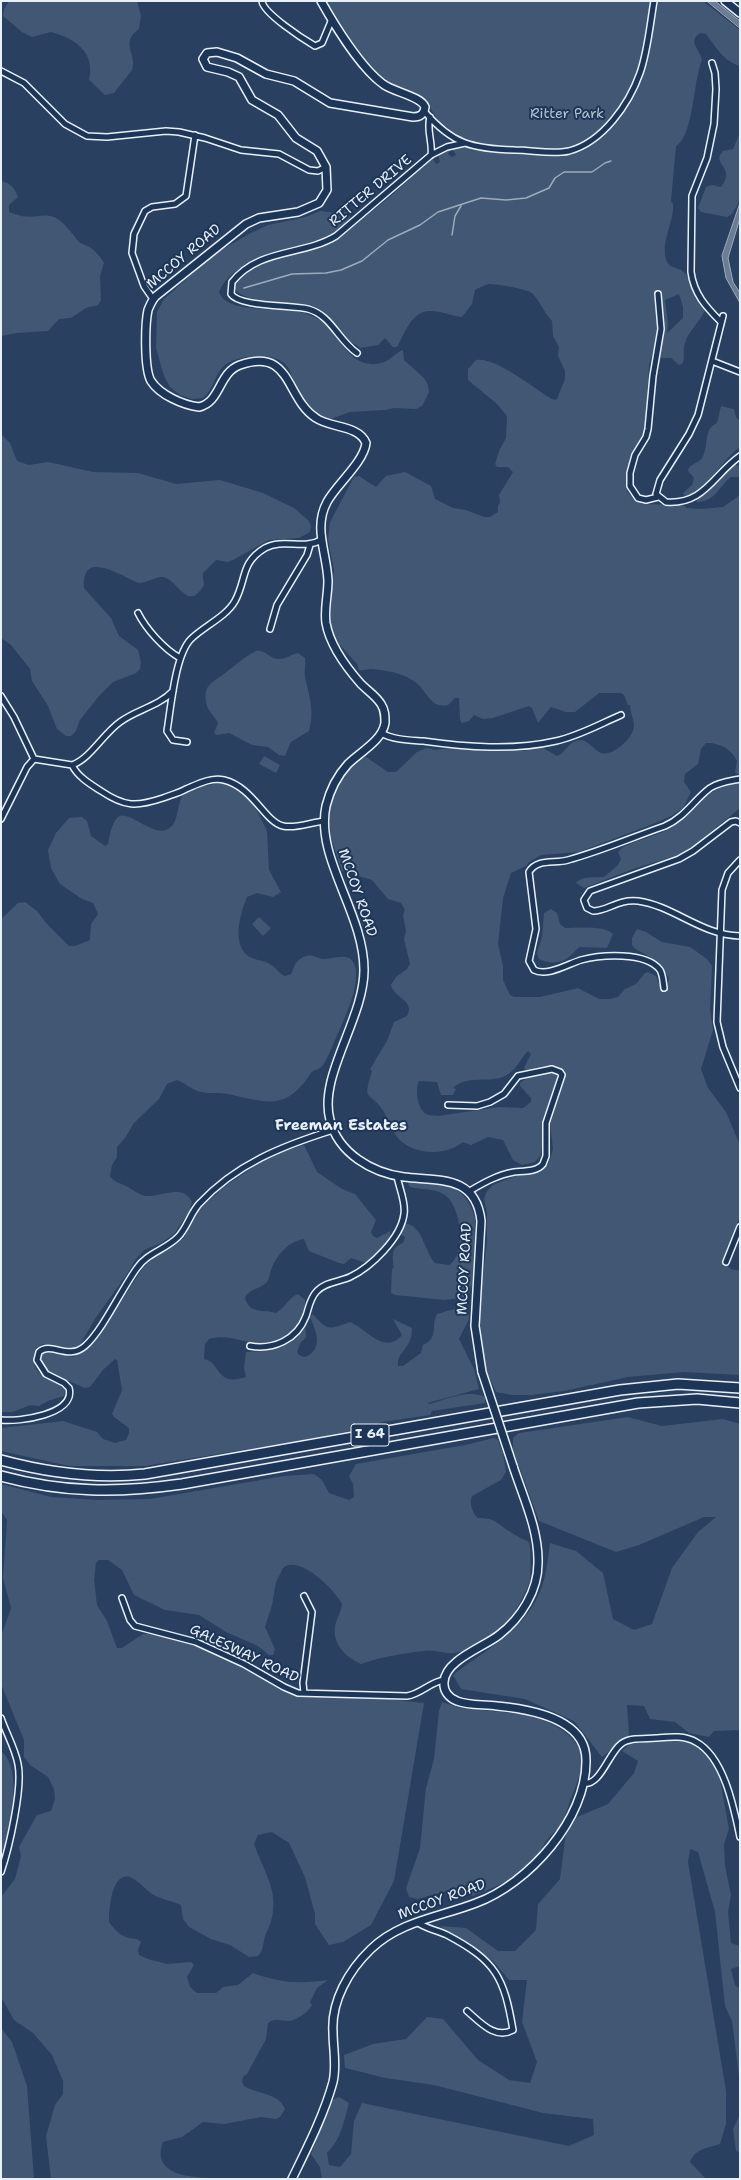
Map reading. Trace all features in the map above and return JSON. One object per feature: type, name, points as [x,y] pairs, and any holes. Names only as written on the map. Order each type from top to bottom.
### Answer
[{"type":"highway","name":"I 64","points":[[1,1460],[44,1471],[74,1475],[121,1476],[145,1474],[620,1390],[678,1384],[740,1388]]},
{"type":"highway","name":"I 64","points":[[1,1476],[42,1486],[69,1489],[106,1491],[142,1489],[195,1482],[619,1406],[679,1399],[715,1400],[740,1403]]},
{"type":"highway","points":[[715,1400],[740,1407]]},
{"type":"street","points":[[262,1],[264,8],[293,32],[315,46],[322,43],[332,19]]},
{"type":"street","points":[[321,1],[332,19],[376,78],[392,91],[421,100],[424,104],[424,111],[447,134],[465,143],[489,149],[553,153],[570,151],[594,140],[616,115],[637,80],[643,63],[654,1]]},
{"type":"street","points":[[725,1],[740,13]]},
{"type":"street","name":"MCCOY ROAD","points":[[292,2179],[332,2083],[335,2060],[332,2024],[339,1994],[352,1973],[370,1949],[396,1931],[417,1922],[477,1903],[498,1893],[519,1879],[544,1855],[564,1829],[575,1808],[583,1783],[586,1761],[584,1747],[578,1735],[568,1726],[552,1718],[517,1709],[456,1701],[446,1692],[444,1680],[452,1665],[499,1636],[513,1623],[525,1607],[535,1584],[538,1570],[537,1547],[515,1471],[480,1367],[476,1345],[475,1318],[481,1221],[478,1208],[468,1192],[460,1186],[447,1180],[397,1176],[372,1168],[360,1161],[343,1145],[333,1130],[328,1109],[329,1095],[336,1067],[360,1002],[364,966],[358,929],[330,853],[325,821],[329,795],[338,778],[350,762],[381,733],[385,715],[381,704],[345,663],[329,634],[326,617],[328,572],[321,540],[320,527],[324,508],[332,493],[364,451],[364,440],[357,433],[321,421],[310,414],[301,403],[283,371],[268,363],[248,363],[230,370],[222,380],[213,399],[204,406],[199,407],[184,403],[168,395],[153,384],[148,373],[148,316],[153,299],[246,224],[259,218],[298,212],[318,203],[327,190],[326,168],[318,152],[296,138],[278,115],[252,100],[238,77],[232,73],[207,67],[204,62],[205,55],[212,52],[237,58],[266,74],[294,81],[320,98],[336,104],[413,117],[421,116],[424,111]]},
{"type":"street","points":[[712,63],[716,73],[714,124],[707,158],[692,196],[691,272],[692,282],[699,297],[721,322]]},
{"type":"street","points":[[1,70],[24,83],[65,124],[87,136],[107,137],[166,131],[195,135],[234,149],[279,154],[309,170],[318,171],[326,168]]},
{"type":"street","name":"RITTER DRIVE","points":[[430,117],[428,123],[432,145],[431,155]]},
{"type":"street","points":[[153,299],[144,286],[132,254],[134,234],[145,211],[152,207],[175,204],[186,196],[195,135]]},
{"type":"street","name":"RITTER DRIVE","points":[[357,353],[346,345],[328,321],[321,315],[302,308],[240,301],[231,294],[231,284],[235,279],[263,259],[320,244],[336,236],[431,155],[447,147],[465,143]]},
{"type":"street","points":[[658,294],[661,329],[653,376],[648,429],[633,460],[629,482],[638,498],[646,500],[658,497],[671,503],[694,498],[707,488],[723,469],[740,456]]},
{"type":"street","points":[[658,497],[657,486],[689,434],[698,415],[723,316]]},
{"type":"street","points":[[712,361],[740,372]]},
{"type":"street","points":[[187,742],[177,742],[167,734],[173,691],[183,649],[191,640],[232,605],[245,567],[254,556],[266,547],[274,545],[310,545],[321,540]]},
{"type":"street","points":[[270,629],[280,599],[307,555],[310,545]]},
{"type":"street","points":[[138,613],[147,628],[180,658]]},
{"type":"street","points":[[34,759],[72,765],[84,759],[102,738],[120,722],[160,700],[173,691]]},
{"type":"street","points":[[1,696],[14,717],[34,759]]},
{"type":"street","points":[[381,733],[401,739],[443,744],[485,747],[534,745],[573,736],[621,715]]},
{"type":"street","points":[[1,819],[27,767],[34,759]]},
{"type":"street","points":[[72,765],[78,774],[94,787],[113,799],[129,805],[144,804],[182,792],[203,782],[219,779],[230,782],[243,789],[279,825],[293,827],[325,821]]},
{"type":"street","points":[[664,988],[662,975],[655,965],[643,959],[632,957],[600,957],[580,960],[545,972],[534,970],[529,961],[535,935],[536,922],[529,872],[531,868],[539,863],[568,861],[665,826],[680,818],[710,788],[740,778]]},
{"type":"street","points":[[740,823],[736,821],[731,822],[693,851],[679,859],[590,891],[584,900],[587,908],[593,911],[622,902],[645,903],[720,935],[740,936]]},
{"type":"street","points":[[740,860],[728,873],[723,886],[720,935],[718,1026],[723,1047],[740,1088]]},
{"type":"street","points":[[448,1105],[477,1106],[490,1102],[504,1094],[518,1076],[552,1069],[560,1072],[562,1075],[546,1123],[546,1156],[541,1167],[506,1174],[490,1180],[468,1192]]},
{"type":"street","points":[[1,1420],[29,1419],[48,1413],[65,1403],[70,1395],[69,1388],[42,1370],[37,1360],[39,1352],[46,1348],[71,1353],[83,1348],[94,1334],[137,1267],[150,1254],[177,1238],[196,1208],[203,1200],[229,1179],[264,1156],[279,1148],[333,1130]]},
{"type":"street","points":[[250,1346],[270,1347],[282,1343],[292,1336],[303,1323],[311,1299],[322,1286],[350,1277],[364,1269],[383,1253],[404,1215],[403,1200],[397,1176]]},
{"type":"street","points":[[726,1262],[740,1228]]},
{"type":"street","points":[[304,1596],[312,1612],[303,1683],[304,1693]]},
{"type":"street","name":"GALESWAY ROAD","points":[[122,1598],[130,1620],[135,1626],[196,1642],[244,1664],[292,1692],[407,1696],[418,1693],[438,1680],[444,1680]]},
{"type":"street","points":[[1,1718],[17,1758],[19,1773],[13,1819],[1,1872]]},
{"type":"street","points":[[583,1783],[591,1784],[596,1780],[615,1749],[625,1741],[676,1737],[690,1739],[701,1746],[718,1768],[727,1788],[740,1837]]},
{"type":"street","points":[[417,1922],[463,1944],[480,1956],[494,1969],[502,1984],[513,2030],[504,2034],[495,2032],[467,2011]]},
{"type":"green space","points":[[9,1],[137,1],[141,16],[139,29],[130,39],[130,49],[133,60],[132,70],[114,93],[105,95],[89,80],[89,62],[82,48],[68,38],[51,32],[32,37],[22,32],[3,16],[4,9]]},
{"type":"green space","name":"Ritter Park","points":[[324,1],[703,1],[740,30],[740,66],[724,57],[706,34],[700,33],[695,39],[695,46],[702,60],[690,119],[682,140],[676,146],[671,201],[673,204],[673,211],[665,244],[665,252],[666,259],[670,266],[681,270],[686,274],[705,310],[687,338],[684,346],[684,359],[682,364],[679,365],[671,358],[661,358],[659,366],[655,365],[665,330],[659,292],[654,293],[659,333],[649,365],[645,434],[630,459],[626,477],[627,491],[632,497],[642,504],[683,505],[687,508],[701,509],[723,507],[740,495],[740,774],[735,772],[737,761],[732,753],[720,745],[706,743],[701,749],[698,764],[685,774],[684,782],[691,792],[683,808],[671,816],[579,852],[541,855],[529,862],[526,866],[511,873],[503,898],[498,944],[503,966],[503,980],[510,995],[514,997],[540,997],[578,988],[599,999],[610,999],[618,997],[625,989],[636,984],[645,973],[648,972],[656,976],[661,989],[666,990],[669,978],[658,962],[634,948],[632,945],[632,938],[637,929],[646,932],[662,942],[690,947],[707,959],[712,966],[710,1010],[713,1030],[701,1069],[708,1088],[726,1112],[740,1145],[740,1216],[723,1261],[730,1268],[740,1270],[740,1375],[684,1372],[628,1377],[564,1391],[531,1395],[512,1395],[496,1392],[487,1373],[480,1329],[479,1309],[487,1242],[487,1213],[484,1199],[487,1191],[493,1185],[515,1176],[539,1172],[548,1165],[553,1149],[550,1124],[564,1081],[564,1072],[559,1068],[543,1066],[526,1070],[524,1068],[531,1054],[528,1051],[509,1074],[499,1078],[474,1080],[461,1083],[453,1088],[456,1089],[453,1095],[441,1095],[437,1082],[419,1081],[417,1093],[419,1103],[423,1111],[427,1115],[438,1116],[499,1107],[523,1108],[531,1102],[531,1098],[520,1086],[520,1083],[538,1074],[547,1072],[556,1074],[559,1081],[544,1122],[541,1155],[535,1162],[522,1165],[513,1160],[503,1140],[488,1137],[471,1145],[463,1142],[453,1148],[437,1152],[421,1151],[406,1145],[395,1134],[384,1112],[367,1092],[372,1071],[370,1069],[387,1041],[394,1022],[407,1016],[409,1011],[409,1007],[405,1001],[395,992],[391,985],[396,977],[407,969],[410,964],[404,939],[406,931],[403,915],[405,910],[401,903],[388,899],[372,880],[342,871],[331,838],[329,812],[335,790],[347,771],[359,760],[366,757],[388,772],[396,772],[417,752],[427,748],[435,750],[448,748],[522,751],[543,748],[557,756],[573,742],[583,740],[598,752],[606,753],[622,746],[633,731],[634,726],[630,705],[628,705],[624,695],[621,693],[599,693],[575,712],[566,712],[551,707],[538,723],[532,708],[529,706],[493,718],[483,719],[474,715],[469,721],[462,723],[460,720],[459,698],[455,698],[448,705],[437,704],[429,698],[419,685],[405,676],[382,670],[359,670],[357,664],[339,644],[331,628],[334,570],[328,540],[330,522],[354,477],[359,476],[376,487],[386,476],[405,472],[431,486],[435,499],[453,508],[466,510],[484,517],[490,517],[498,512],[500,502],[499,495],[513,472],[508,467],[497,467],[495,464],[500,449],[506,438],[507,416],[497,404],[468,380],[468,369],[476,360],[484,360],[494,363],[516,375],[554,400],[557,399],[565,379],[565,371],[558,356],[559,347],[553,336],[552,321],[535,296],[529,291],[498,285],[485,285],[475,290],[472,304],[462,317],[436,311],[425,311],[414,318],[410,323],[397,347],[393,347],[385,338],[378,345],[360,348],[348,340],[324,313],[313,307],[293,303],[259,300],[240,294],[234,288],[242,276],[263,261],[313,249],[336,240],[391,196],[429,159],[433,159],[436,164],[440,162],[438,154],[451,149],[448,154],[452,157],[456,155],[453,150],[457,136],[437,119],[425,99],[387,84],[369,67]],"holes":[[[679,294],[683,307],[683,318],[667,333],[668,323],[665,300]]]},
{"type":"green space","points":[[740,133],[740,200],[732,214],[727,217],[701,212],[698,208],[706,187],[712,185],[721,187],[725,180],[726,174],[719,160],[720,156],[723,151],[733,149]]},
{"type":"green space","points":[[1,181],[12,186],[18,197],[9,205],[9,212],[20,216],[30,217],[51,216],[67,227],[78,241],[92,249],[99,256],[104,263],[100,276],[101,300],[98,305],[86,308],[71,318],[59,319],[48,331],[17,333],[1,336]]},
{"type":"green space","points":[[320,211],[338,213],[347,211],[350,217],[342,229],[327,237],[266,256],[246,265],[230,276],[219,292],[224,299],[232,304],[243,307],[295,311],[314,317],[326,325],[350,354],[363,363],[382,363],[403,350],[404,360],[424,378],[428,385],[429,392],[422,406],[416,409],[394,408],[350,412],[328,420],[317,414],[304,401],[294,383],[288,367],[280,361],[265,356],[238,359],[225,365],[219,372],[210,390],[203,398],[192,399],[180,395],[170,387],[164,376],[156,348],[157,312],[164,299],[213,255],[249,234],[268,225],[306,217]]},
{"type":"green space","points":[[721,406],[734,409],[736,417],[740,421],[740,447],[699,490],[685,496],[683,493],[692,485],[694,478],[688,471],[689,468],[702,459],[708,433],[717,423]]},
{"type":"green space","points":[[1,434],[10,443],[17,461],[29,465],[48,462],[93,472],[138,473],[176,484],[220,480],[263,493],[294,508],[308,520],[311,526],[310,532],[299,538],[269,540],[228,562],[216,560],[203,573],[204,585],[198,593],[193,596],[185,594],[172,582],[162,577],[139,583],[104,568],[95,567],[89,569],[85,576],[84,588],[111,618],[119,636],[138,650],[141,663],[140,669],[136,673],[113,682],[99,696],[80,720],[76,731],[71,736],[66,736],[57,729],[48,706],[32,681],[30,669],[11,645],[1,638]]},
{"type":"green space","points":[[735,465],[740,466],[740,477],[731,477],[713,496],[697,502],[697,500]]},
{"type":"green space","points":[[256,651],[263,652],[277,659],[298,653],[305,658],[305,677],[310,697],[311,724],[309,731],[291,742],[285,756],[279,755],[268,747],[252,745],[229,733],[217,735],[214,733],[218,723],[209,711],[207,705],[206,691],[208,687],[213,681]]},
{"type":"green space","points":[[264,756],[280,765],[276,773],[259,764]]},
{"type":"green space","points":[[740,782],[740,808],[685,853],[633,869],[584,888],[576,883],[585,878],[604,877],[618,865],[621,859],[618,852],[623,847],[669,829],[683,819],[710,794],[728,785]]},
{"type":"green space","points":[[220,783],[230,785],[251,799],[267,831],[269,870],[281,892],[273,897],[257,893],[247,897],[242,911],[239,927],[240,943],[243,950],[248,956],[270,964],[285,976],[291,974],[298,960],[310,955],[322,959],[346,957],[350,959],[353,961],[355,966],[356,981],[349,1007],[323,1065],[312,1072],[293,1094],[284,1099],[265,1101],[225,1093],[201,1092],[177,1080],[167,1084],[159,1099],[134,1123],[125,1138],[117,1147],[117,1157],[112,1165],[110,1176],[115,1181],[146,1196],[171,1192],[183,1193],[188,1196],[192,1202],[189,1212],[174,1234],[161,1243],[144,1250],[135,1260],[127,1274],[95,1319],[80,1345],[72,1348],[43,1344],[36,1348],[34,1363],[36,1369],[45,1377],[63,1387],[65,1389],[64,1396],[48,1401],[39,1406],[30,1405],[13,1412],[1,1412],[1,919],[18,903],[25,902],[37,911],[47,924],[69,946],[75,946],[90,940],[91,924],[98,914],[93,903],[82,899],[60,884],[51,868],[48,850],[56,833],[69,818],[82,817],[87,821],[91,836],[105,846],[108,844],[113,824],[117,818],[121,816],[127,816],[147,827],[162,831],[172,826],[184,794],[200,787]]},
{"type":"green space","points":[[551,909],[557,913],[560,924],[565,928],[597,928],[609,931],[613,934],[607,948],[580,947],[567,959],[559,962],[547,962],[539,959],[537,953],[542,937],[544,913]]},
{"type":"green space","points":[[259,917],[271,928],[263,936],[252,924]]},
{"type":"green space","points":[[304,1145],[317,1172],[342,1189],[355,1194],[376,1220],[371,1232],[373,1236],[377,1238],[390,1231],[388,1241],[375,1257],[366,1263],[351,1258],[344,1264],[309,1251],[304,1239],[289,1245],[274,1262],[267,1282],[249,1293],[245,1298],[250,1307],[254,1309],[276,1313],[295,1295],[298,1294],[305,1300],[305,1308],[302,1319],[296,1329],[286,1339],[275,1343],[253,1343],[220,1337],[209,1339],[205,1344],[204,1359],[210,1361],[224,1377],[236,1379],[246,1377],[244,1368],[246,1352],[263,1351],[277,1347],[298,1335],[305,1324],[306,1337],[300,1344],[297,1352],[303,1357],[310,1355],[315,1349],[317,1341],[315,1329],[310,1317],[313,1314],[322,1324],[326,1326],[333,1327],[350,1322],[375,1339],[389,1343],[395,1341],[402,1335],[393,1319],[412,1328],[410,1340],[398,1361],[398,1366],[403,1366],[421,1353],[423,1345],[431,1339],[437,1314],[468,1305],[469,1319],[459,1339],[474,1369],[479,1389],[427,1403],[430,1404],[450,1397],[472,1394],[485,1397],[485,1403],[432,1411],[430,1415],[382,1422],[367,1428],[292,1442],[145,1466],[69,1466],[1,1451],[1,1428],[63,1421],[97,1432],[103,1439],[115,1443],[126,1440],[129,1433],[129,1428],[112,1414],[122,1390],[117,1360],[115,1359],[103,1370],[90,1387],[85,1388],[50,1373],[41,1363],[42,1354],[49,1352],[73,1357],[84,1352],[99,1336],[142,1269],[150,1261],[184,1238],[200,1209],[225,1186],[270,1156]]},
{"type":"green space","points":[[420,1181],[440,1183],[449,1186],[464,1196],[470,1205],[475,1217],[476,1250],[471,1287],[467,1297],[445,1300],[395,1295],[391,1293],[392,1269],[394,1267],[393,1252],[396,1247],[403,1243],[405,1237],[399,1233],[404,1224],[415,1228],[419,1233],[435,1263],[449,1265],[455,1260],[460,1241],[458,1219],[451,1201],[445,1195],[437,1191],[410,1187],[408,1184],[409,1182]]},
{"type":"green space","points":[[628,1417],[662,1426],[723,1419],[740,1424],[740,1730],[714,1731],[709,1737],[689,1733],[675,1722],[650,1719],[644,1706],[627,1705],[629,1735],[602,1757],[574,1721],[525,1699],[461,1689],[453,1675],[505,1637],[527,1614],[536,1601],[544,1581],[550,1543],[576,1551],[603,1573],[613,1619],[634,1630],[652,1624],[672,1568],[698,1532],[716,1517],[704,1517],[639,1545],[616,1552],[539,1521],[513,1450],[513,1438],[519,1433]]},
{"type":"green space","points":[[494,1438],[498,1440],[503,1453],[506,1472],[501,1480],[472,1496],[472,1508],[478,1518],[492,1520],[529,1542],[531,1574],[530,1581],[519,1605],[504,1625],[486,1640],[465,1651],[450,1653],[428,1651],[400,1654],[361,1664],[344,1653],[337,1642],[335,1629],[342,1604],[338,1598],[332,1590],[316,1576],[298,1566],[290,1565],[283,1568],[276,1582],[272,1605],[265,1627],[275,1649],[273,1655],[269,1655],[258,1646],[226,1632],[199,1615],[165,1610],[134,1595],[122,1570],[108,1560],[99,1560],[96,1563],[94,1579],[97,1605],[107,1621],[117,1648],[122,1648],[143,1634],[153,1634],[196,1645],[257,1674],[279,1689],[303,1697],[387,1699],[424,1703],[394,1881],[371,1925],[343,1942],[329,1945],[315,1924],[315,1914],[305,1877],[289,1843],[272,1832],[258,1835],[254,1844],[269,1881],[273,1900],[271,1923],[258,1956],[249,1957],[230,1945],[211,1939],[189,1927],[183,1919],[181,1905],[155,1896],[136,1880],[130,1877],[124,1877],[119,1880],[112,1893],[109,1922],[117,1932],[129,1938],[137,1939],[141,1942],[138,1950],[139,1955],[148,1959],[167,1964],[191,1962],[194,1965],[187,1977],[190,1987],[197,1993],[216,1993],[223,1987],[238,1985],[253,1973],[272,1979],[290,1982],[328,1980],[317,1988],[310,2002],[312,2005],[302,2015],[289,2021],[276,2020],[268,2023],[266,2039],[247,2074],[243,2077],[242,2082],[244,2086],[267,2094],[282,2104],[285,2109],[280,2117],[276,2119],[261,2117],[224,2124],[203,2122],[182,2137],[163,2142],[161,2154],[164,2164],[170,2170],[180,2174],[204,2178],[225,2179],[51,2179],[46,2136],[55,2105],[63,2094],[63,2081],[52,2055],[33,2033],[14,2020],[1,1997],[1,1897],[15,1879],[21,1856],[19,1847],[37,1815],[51,1811],[55,1799],[54,1789],[48,1777],[30,1765],[24,1757],[24,1740],[1,1684],[1,1636],[11,1608],[3,1578],[7,1520],[1,1511],[1,1484],[51,1497],[97,1500],[150,1499],[284,1476],[314,1474],[322,1480],[329,1493],[349,1500],[354,1497],[353,1484],[349,1476],[356,1464],[465,1445]]},
{"type":"green space","points":[[442,1702],[472,1709],[519,1714],[549,1722],[571,1738],[581,1753],[582,1760],[579,1777],[563,1821],[550,1836],[539,1856],[526,1869],[499,1885],[472,1896],[454,1889],[418,1899],[409,1897],[406,1888],[420,1848],[426,1788],[434,1759],[439,1711]]},
{"type":"green space","points":[[650,1741],[677,1741],[690,1743],[701,1749],[714,1765],[720,1780],[729,1829],[724,1844],[725,1866],[731,1895],[728,1912],[731,1943],[740,1946],[740,1966],[731,1969],[735,1985],[740,1989],[740,2084],[732,2021],[725,2006],[715,1912],[698,1852],[690,1849],[688,1862],[726,2091],[726,2124],[720,2144],[698,2152],[690,2162],[706,2179],[322,2179],[320,2167],[311,2154],[332,2100],[339,2097],[349,2103],[339,2136],[332,2148],[327,2153],[329,2165],[340,2167],[351,2154],[354,2121],[362,2103],[569,2146],[594,2135],[593,2119],[543,2113],[434,2085],[385,2078],[345,2068],[344,2055],[373,2044],[406,2039],[427,2017],[443,2019],[478,2060],[509,2080],[530,2083],[537,2062],[522,2022],[527,1980],[509,1980],[493,1961],[440,1926],[466,1928],[498,1951],[515,1951],[536,1930],[538,1904],[560,1879],[566,1832],[577,1817],[608,1804],[634,1773],[638,1761],[622,1751],[630,1744]]},
{"type":"green space","points":[[1,1751],[8,1759],[12,1771],[13,1801],[5,1846],[1,1856]]},
{"type":"green space","points":[[1,2028],[12,2042],[27,2086],[34,2179],[1,2179]]},
{"type":"green space","points":[[740,2114],[740,2152],[736,2151],[733,2129]]},
{"type":"shaded area","points":[[707,1],[715,1],[740,21],[740,28]]},
{"type":"shaded area","points":[[740,203],[740,218],[728,258],[733,282],[740,293],[740,303],[726,278],[722,256]]},
{"type":"waterway","points":[[244,288],[292,274],[326,273],[341,270],[362,261],[388,240],[420,225],[438,212],[481,198],[506,200],[526,198],[549,188],[555,178],[564,172],[592,172],[605,163],[611,161]]},
{"type":"waterway","points":[[452,235],[455,216],[461,206]]},
{"type":"district","name":"Freeman Estates","points":[[341,1126]]}]
